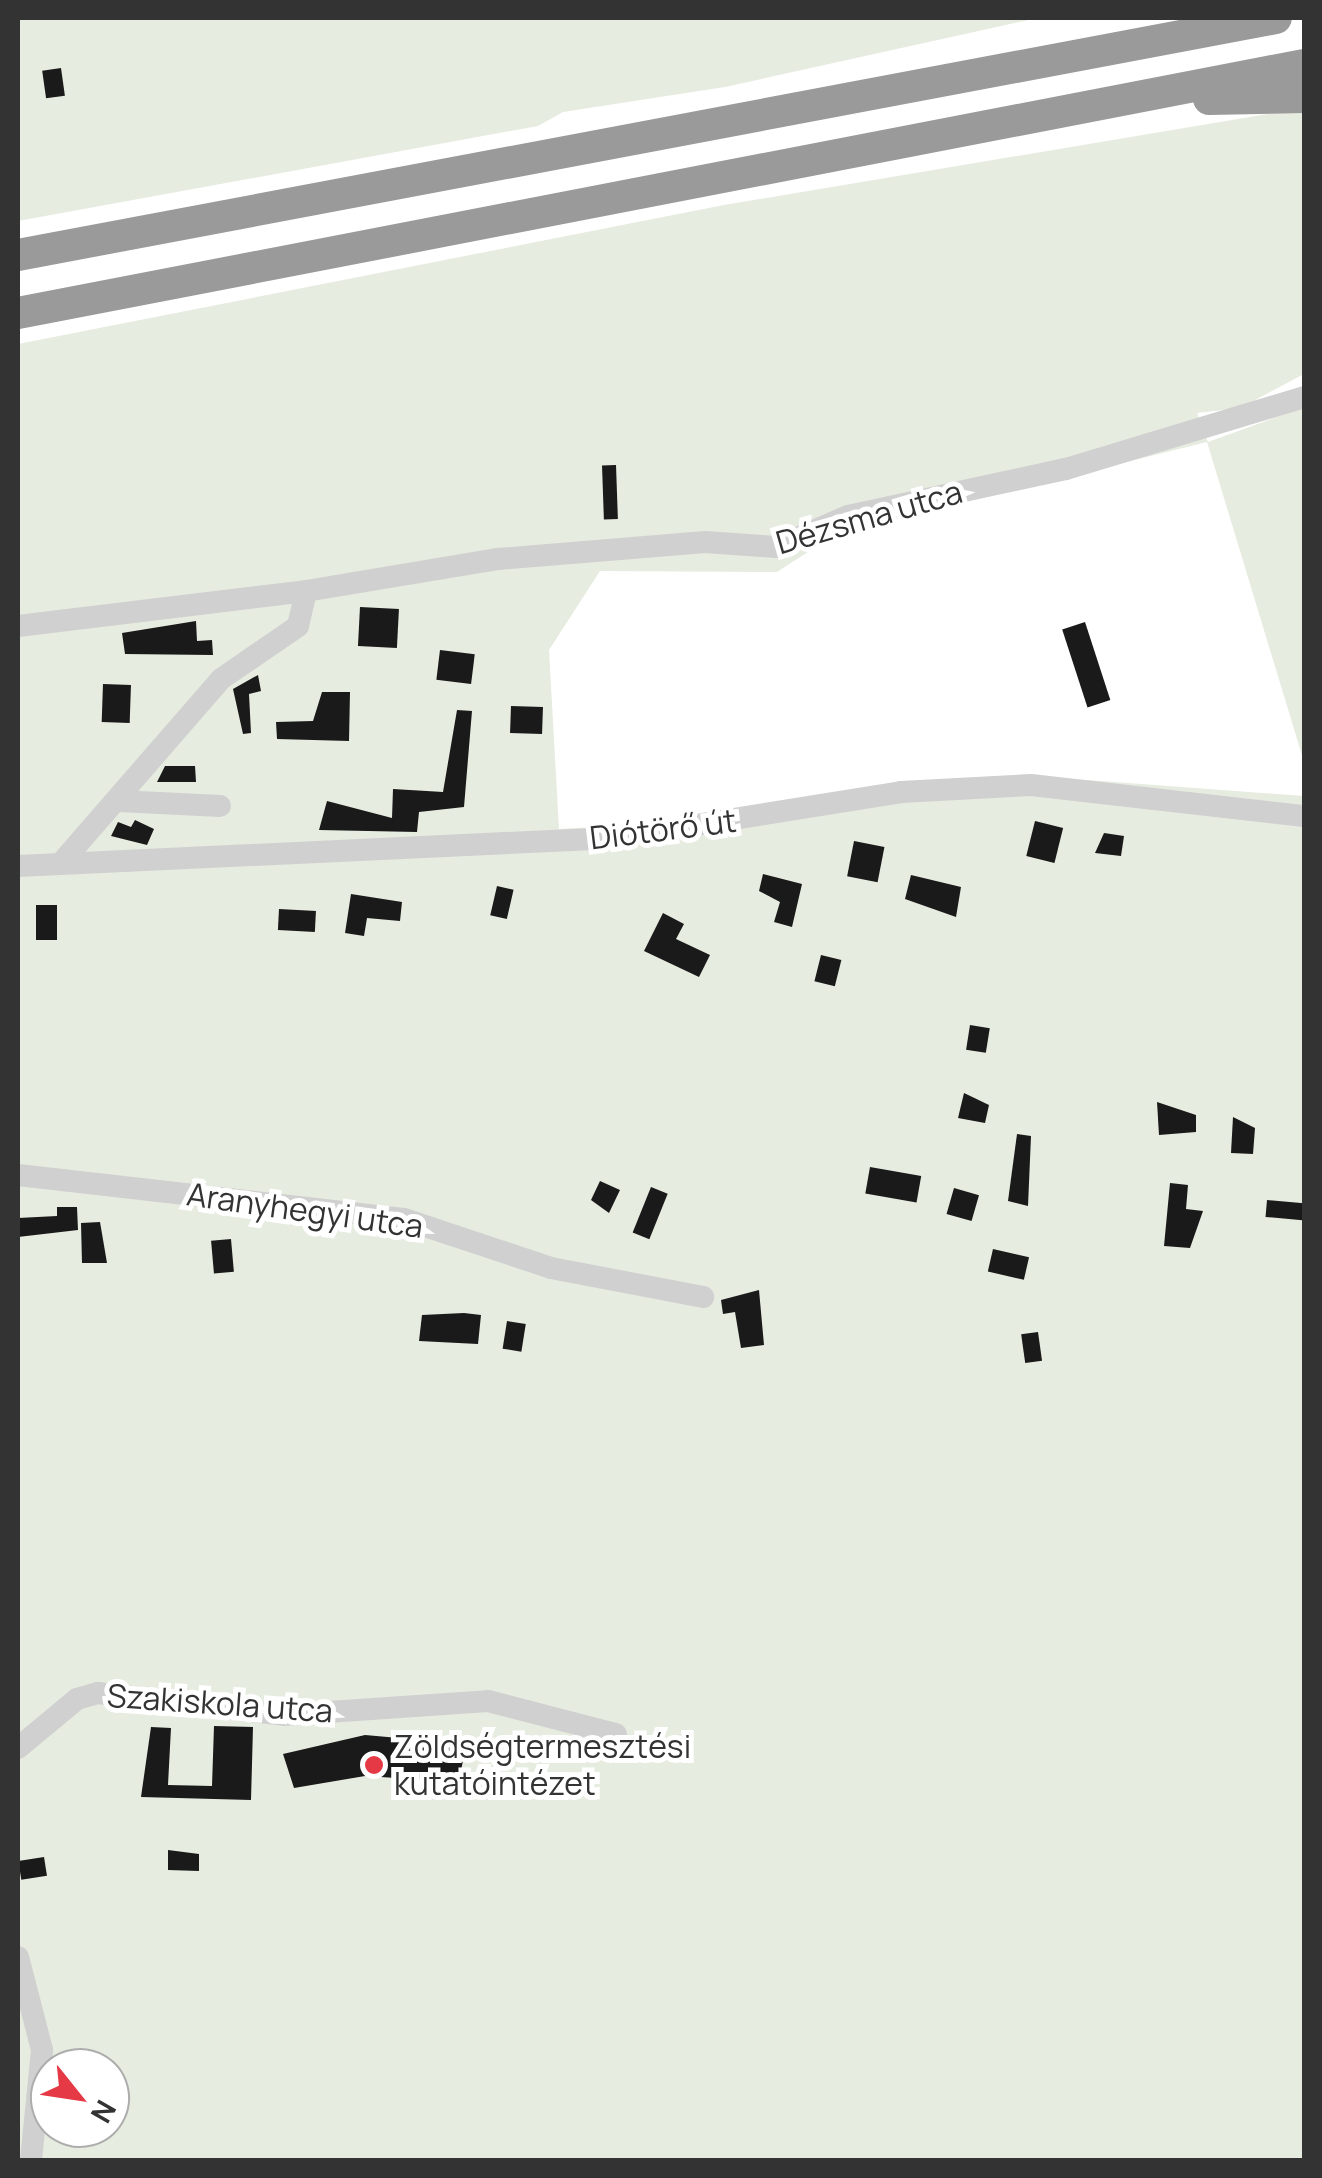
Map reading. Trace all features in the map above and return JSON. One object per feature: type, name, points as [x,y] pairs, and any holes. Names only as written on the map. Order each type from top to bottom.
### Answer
[{"type":"highway","points":[[18,255],[1276,18]]},
{"type":"highway","points":[[18,313],[1304,65]]},
{"type":"highway","points":[[1134,99],[1304,97]]},
{"type":"street","name":"Dézsma utca","points":[[18,626],[306,591],[498,559],[705,542],[776,547],[848,516],[1066,469],[1304,397]]},
{"type":"street","points":[[62,862],[119,801],[220,680],[298,626],[306,591]]},
{"type":"street","name":"Diótörő út","points":[[18,866],[614,838],[901,792],[1031,785],[1304,816]]},
{"type":"street","points":[[119,801],[220,806]]},
{"type":"street","name":"Aranyhegyi utca","points":[[18,1175],[404,1219],[551,1268],[704,1297]]},
{"type":"street","name":"Szakiskola utca","points":[[18,1748],[76,1699],[98,1692],[284,1715],[488,1701],[616,1734]]},
{"type":"street","points":[[18,1957],[42,2050],[31,2160]]},
{"type":"shaded area","points":[[18,18],[1037,18],[725,87],[563,112],[538,126],[18,221]]},
{"type":"shaded area","points":[[1304,108],[1304,374],[1240,408],[1197,413],[1208,442],[1304,407],[1304,762],[1207,442],[834,535],[777,572],[600,571],[549,650],[559,829],[723,820],[1034,776],[1304,796],[1304,2160],[18,2160],[18,344],[724,205]]},
{"type":"building","points":[[61,68],[65,96],[46,98],[42,71]]},
{"type":"building","points":[[602,465],[616,465],[618,519],[604,519]]},
{"type":"building","points":[[360,607],[399,609],[397,648],[358,646]]},
{"type":"building","points":[[196,621],[197,641],[212,640],[213,655],[125,654],[122,633]]},
{"type":"building","points":[[1085,622],[1110,700],[1088,707],[1062,629]]},
{"type":"building","points":[[440,650],[475,654],[471,684],[436,680]]},
{"type":"building","points":[[258,675],[261,691],[249,694],[251,733],[243,734],[233,689]]},
{"type":"building","points":[[103,684],[131,685],[130,723],[102,722]]},
{"type":"building","points":[[322,692],[350,692],[349,741],[277,739],[276,722],[313,721]]},
{"type":"building","points":[[511,706],[543,707],[542,734],[510,733]]},
{"type":"building","points":[[457,710],[472,711],[464,807],[419,812],[417,832],[319,830],[327,801],[392,818],[393,789],[443,792]]},
{"type":"building","points":[[165,766],[195,766],[196,782],[157,782]]},
{"type":"building","points":[[135,820],[154,829],[147,845],[111,836],[118,822],[131,827]]},
{"type":"building","points":[[1035,821],[1063,828],[1054,863],[1026,856]]},
{"type":"building","points":[[1104,833],[1124,836],[1121,856],[1095,853]]},
{"type":"building","points":[[854,841],[884,847],[878,882],[847,876]]},
{"type":"building","points":[[763,874],[802,884],[792,927],[774,922],[780,902],[759,891]]},
{"type":"building","points":[[911,875],[961,887],[956,917],[905,899]]},
{"type":"building","points":[[497,886],[514,890],[507,919],[490,915]]},
{"type":"building","points":[[351,894],[402,902],[400,921],[367,918],[364,936],[345,933]]},
{"type":"building","points":[[36,905],[57,905],[57,940],[36,940]]},
{"type":"building","points":[[279,909],[316,911],[315,932],[278,930]]},
{"type":"building","points":[[663,913],[684,924],[676,939],[710,955],[699,977],[644,951]]},
{"type":"building","points":[[821,955],[841,960],[835,986],[814,981]]},
{"type":"building","points":[[970,1025],[990,1028],[986,1053],[966,1050]]},
{"type":"building","points":[[964,1093],[989,1105],[985,1123],[958,1118]]},
{"type":"building","points":[[1157,1102],[1196,1115],[1196,1132],[1159,1135]]},
{"type":"building","points":[[1233,1117],[1255,1128],[1253,1154],[1231,1153]]},
{"type":"building","points":[[1017,1134],[1031,1136],[1028,1206],[1008,1201]]},
{"type":"building","points":[[870,1167],[921,1176],[917,1203],[865,1194]]},
{"type":"building","points":[[600,1181],[620,1190],[609,1213],[591,1200]]},
{"type":"building","points":[[1170,1183],[1188,1185],[1186,1209],[1203,1211],[1190,1248],[1164,1246]]},
{"type":"building","points":[[651,1187],[668,1194],[649,1239],[633,1232]]},
{"type":"building","points":[[954,1188],[979,1195],[972,1221],[947,1214]]},
{"type":"building","points":[[1267,1200],[1304,1203],[1302,1220],[1266,1217]]},
{"type":"building","points":[[57,1207],[77,1207],[78,1230],[18,1237],[18,1218],[57,1216]]},
{"type":"building","points":[[100,1222],[107,1263],[82,1263],[81,1223]]},
{"type":"building","points":[[231,1239],[234,1272],[214,1274],[211,1241]]},
{"type":"building","points":[[993,1249],[1029,1257],[1024,1280],[988,1271]]},
{"type":"building","points":[[759,1290],[764,1345],[741,1348],[735,1312],[723,1314],[721,1300]]},
{"type":"building","points":[[422,1315],[481,1315],[478,1344],[419,1341]]},
{"type":"building","points":[[507,1321],[526,1324],[521,1352],[503,1349]]},
{"type":"building","points":[[1038,1332],[1042,1361],[1025,1363],[1021,1334]]},
{"type":"building","points":[[214,1726],[253,1727],[251,1800],[141,1797],[151,1727],[171,1728],[168,1785],[212,1786]]},
{"type":"building","name":"Zöldségtermesztési kutatóintézet","points":[[365,1735],[466,1744],[459,1782],[365,1776],[294,1788],[283,1754]]},
{"type":"building","points":[[168,1850],[199,1854],[199,1871],[168,1870]]},
{"type":"building","points":[[44,1857],[47,1876],[21,1880],[18,1861]]},
{"type":"place","name":"Zöldségtermesztési kutatóintézet","points":[[374,1765]]}]
